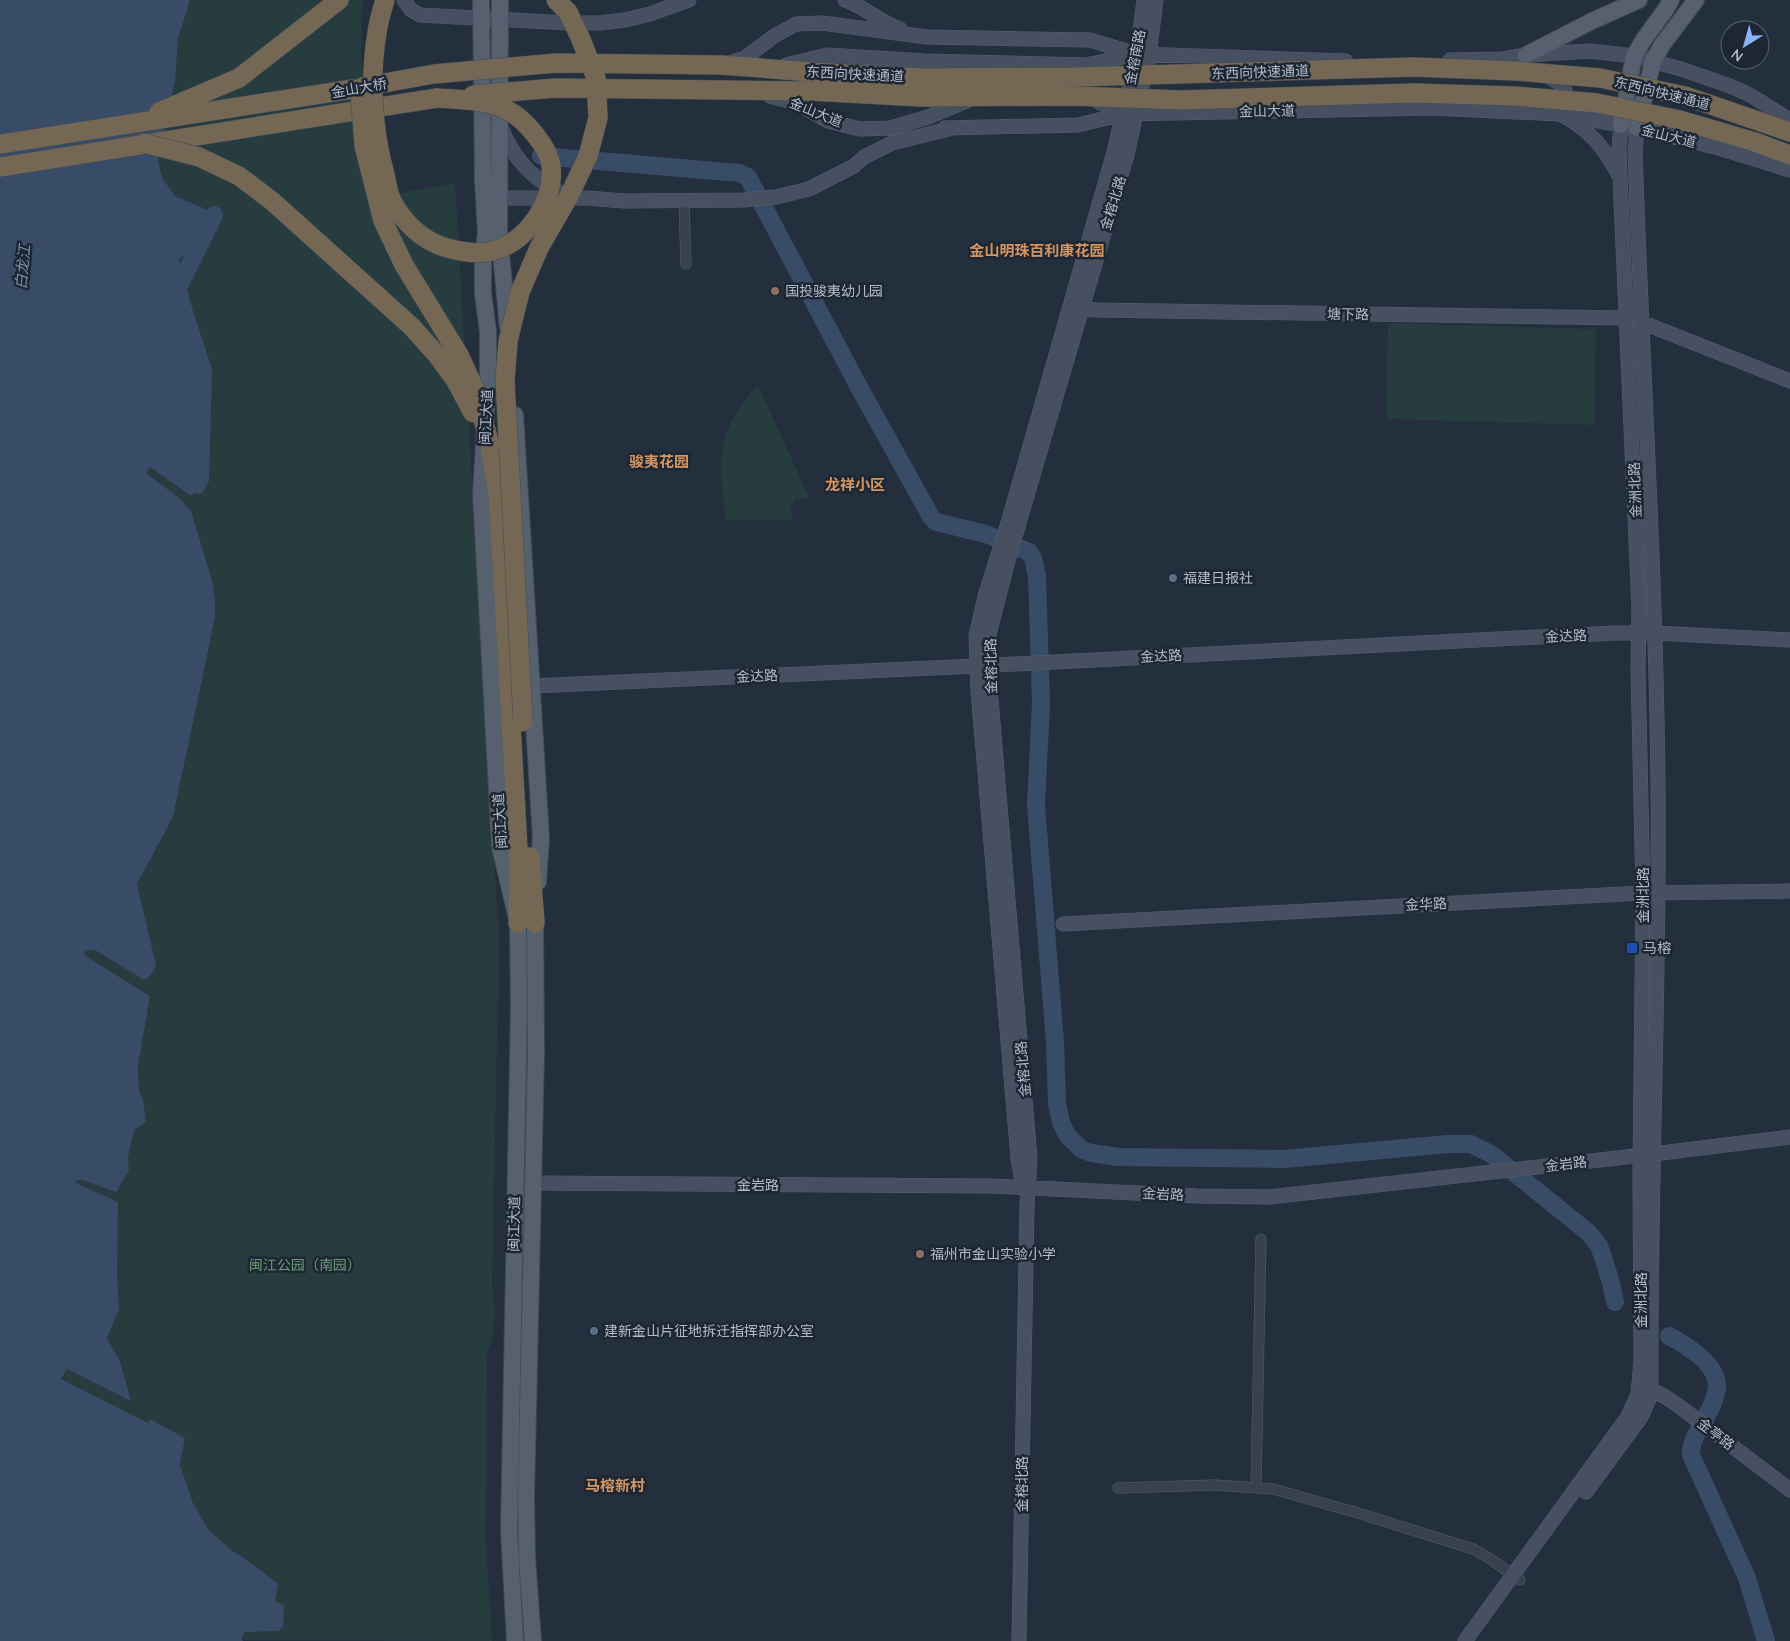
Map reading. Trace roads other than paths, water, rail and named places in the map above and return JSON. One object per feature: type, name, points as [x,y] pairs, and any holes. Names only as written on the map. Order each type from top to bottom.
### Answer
[{"type":"highway","points":[[286,42],[323,0]]},
{"type":"highway","points":[[138,122],[239,78],[340,0]]},
{"type":"highway","points":[[371,0],[364,30],[360,91],[364,146],[384,221],[404,265],[459,354],[475,390],[490,445],[498,495],[517,723]]},
{"type":"highway","points":[[385,0],[376,33],[373,90],[377,146],[391,199],[409,226],[435,245],[464,253],[495,251],[518,238],[538,216],[550,192],[551,164],[537,134],[514,114],[488,102],[437,98]]},
{"type":"highway","points":[[526,923],[505,380],[508,341],[520,292],[539,248],[569,196],[588,156],[598,118],[596,78],[580,38],[562,4]]},
{"type":"highway","name":"金山大桥","points":[[0,144],[248,106],[434,74],[556,63],[721,65]]},
{"type":"highway","name":"东西向快速通道","points":[[721,65],[931,78],[1075,77],[1414,68],[1516,71],[1600,78],[1685,96],[1790,132]]},
{"type":"highway","name":"金山大桥","points":[[0,167],[437,98],[556,88],[722,90]]},
{"type":"highway","name":"东西向快速通道","points":[[722,90],[810,91],[921,97],[1074,96],[1181,100],[1414,93],[1514,96],[1597,103],[1680,120],[1755,142],[1790,165]]},
{"type":"highway","points":[[144,143],[199,157],[239,176],[272,201],[412,327],[431,348],[456,381],[490,445]]},
{"type":"main road","points":[[404,0],[411,10],[420,15],[568,23],[625,20],[688,0]]},
{"type":"main road","name":"闽江大道","points":[[481,0],[491,199],[499,240],[518,445],[541,838],[526,923],[519,1008],[509,1530],[515,1641]]},
{"type":"main road","name":"闽江大道","points":[[500,0],[500,124],[482,256],[483,293],[488,332],[488,378],[481,494],[500,847],[526,923],[536,1053],[526,1531],[533,1641]]},
{"type":"main road","points":[[845,0],[870,11],[894,27],[927,37]]},
{"type":"main road","name":"金榕南路","points":[[1143,55],[1144,0]]},
{"type":"main road","name":"金榕南路","points":[[1130,114],[1156,0]]},
{"type":"main road","points":[[1526,55],[1592,21],[1639,0]]},
{"type":"main road","points":[[1621,125],[1634,56],[1671,0]]},
{"type":"main road","points":[[1637,128],[1653,61],[1662,45],[1696,0]]},
{"type":"main road","points":[[721,65],[744,58],[774,36],[796,24],[822,23],[927,37],[1090,40],[1143,55]]},
{"type":"main road","points":[[760,68],[794,64],[827,55],[924,61],[1086,65],[1143,55],[1353,61],[1503,59],[1526,55],[1590,51],[1634,56],[1681,69],[1750,95],[1790,120]]},
{"type":"main road","points":[[1503,59],[1556,80],[1565,87],[1567,97],[1560,114],[1573,120],[1594,137],[1608,155],[1620,177]]},
{"type":"main road","name":"金山大道","points":[[754,91],[796,103],[828,120],[860,129],[891,128],[928,117],[965,101],[1010,93],[1081,93],[1130,114],[1433,108],[1560,114],[1637,128],[1790,165]]},
{"type":"main road","points":[[891,128],[1078,125],[1130,114]]},
{"type":"main road","name":"金榕北路","points":[[1019,1641],[1027,1206],[1025,1187],[1018,1158],[982,666],[1004,555],[1013,523],[1076,308],[1127,155],[1130,114]]},
{"type":"main road","points":[[500,124],[511,148],[522,163],[540,181],[558,192],[587,198]]},
{"type":"main road","name":"金洲北路","points":[[1476,1641],[1627,1418],[1645,1388],[1647,1155],[1640,609],[1620,177],[1619,149],[1621,125]]},
{"type":"main road","points":[[491,199],[587,198],[624,201],[684,201],[744,200],[776,197],[809,189],[854,166],[864,157],[892,143],[953,128]]},
{"type":"main road","name":"金洲北路","points":[[1637,128],[1635,151],[1640,322],[1656,634],[1658,788],[1658,892],[1647,1155]]},
{"type":"main road","name":"塘下路","points":[[1076,308],[1626,318]]},
{"type":"main road","points":[[1640,322],[1790,381]]},
{"type":"main road","name":"金达路","points":[[533,686],[1030,664],[1053,661],[1639,633],[1790,640]]},
{"type":"main road","name":"金华路","points":[[1063,924],[1658,892],[1790,891]]},
{"type":"main road","name":"金岩路","points":[[532,1183],[1025,1187],[1197,1196],[1269,1197],[1492,1173],[1790,1137]]},
{"type":"main road","name":"金亭路","points":[[1645,1388],[1665,1396],[1790,1490]]},
{"type":"main road","name":"金洲北路","points":[[1465,1641],[1517,1578]]},
{"type":"street","points":[[684,201],[686,264]]},
{"type":"street","points":[[1256,1487],[1261,1239]]},
{"type":"street","points":[[1118,1488],[1215,1485],[1256,1487],[1289,1493],[1473,1549],[1517,1578]]},
{"type":"water","name":"白龙江","points":[[0,0],[189,0],[178,38],[175,82],[158,159],[162,178],[175,196],[213,212],[214,220],[179,260],[212,369],[209,481],[202,494],[195,493],[191,496],[150,467],[146,473],[178,497],[191,511],[212,581],[215,599],[215,618],[173,817],[137,884],[156,965],[152,974],[144,980],[95,950],[84,952],[84,955],[150,996],[138,1067],[139,1091],[143,1098],[146,1122],[136,1129],[133,1135],[128,1157],[129,1171],[116,1192],[85,1181],[77,1180],[76,1183],[118,1202],[117,1273],[119,1310],[107,1338],[120,1361],[131,1401],[67,1369],[61,1379],[148,1423],[150,1419],[185,1438],[180,1465],[193,1503],[208,1529],[231,1550],[278,1584],[275,1601],[284,1605],[283,1627],[278,1631],[245,1632],[241,1638],[243,1641],[0,1641]]},
{"type":"waterway","points":[[541,156],[739,173],[748,177],[860,389],[931,517],[936,522],[986,534],[1029,552],[1033,558],[1037,576],[1041,704],[1036,805],[1055,1042],[1057,1104],[1061,1122],[1067,1135],[1081,1149],[1091,1153],[1118,1157],[1284,1159],[1448,1144],[1471,1144],[1491,1154],[1589,1233],[1599,1246],[1615,1302]]},
{"type":"waterway","points":[[173,298],[214,215]]},
{"type":"waterway","points":[[1669,1336],[1700,1356],[1707,1363],[1716,1379],[1715,1397],[1694,1439],[1691,1455],[1747,1578],[1766,1641]]},
{"type":"place","name":"国投骏夷幼儿园","points":[[775,291]]},
{"type":"place","name":"福建日报社","points":[[1173,578]]},
{"type":"place","name":"马榕","points":[[1632,948]]},
{"type":"place","name":"福州市金山实验小学","points":[[920,1254]]},
{"type":"place","name":"建新金山片征地拆迁指挥部办公室","points":[[594,1331]]},
{"type":"district","name":"金山明珠百利康花园","points":[[1037,251]]},
{"type":"district","name":"骏夷花园","points":[[659,462]]},
{"type":"district","name":"龙祥小区","points":[[855,485]]},
{"type":"district","name":"马榕新村","points":[[615,1486]]},
{"type":"park label","name":"闽江公园（南园）","points":[[305,1265]]}]
